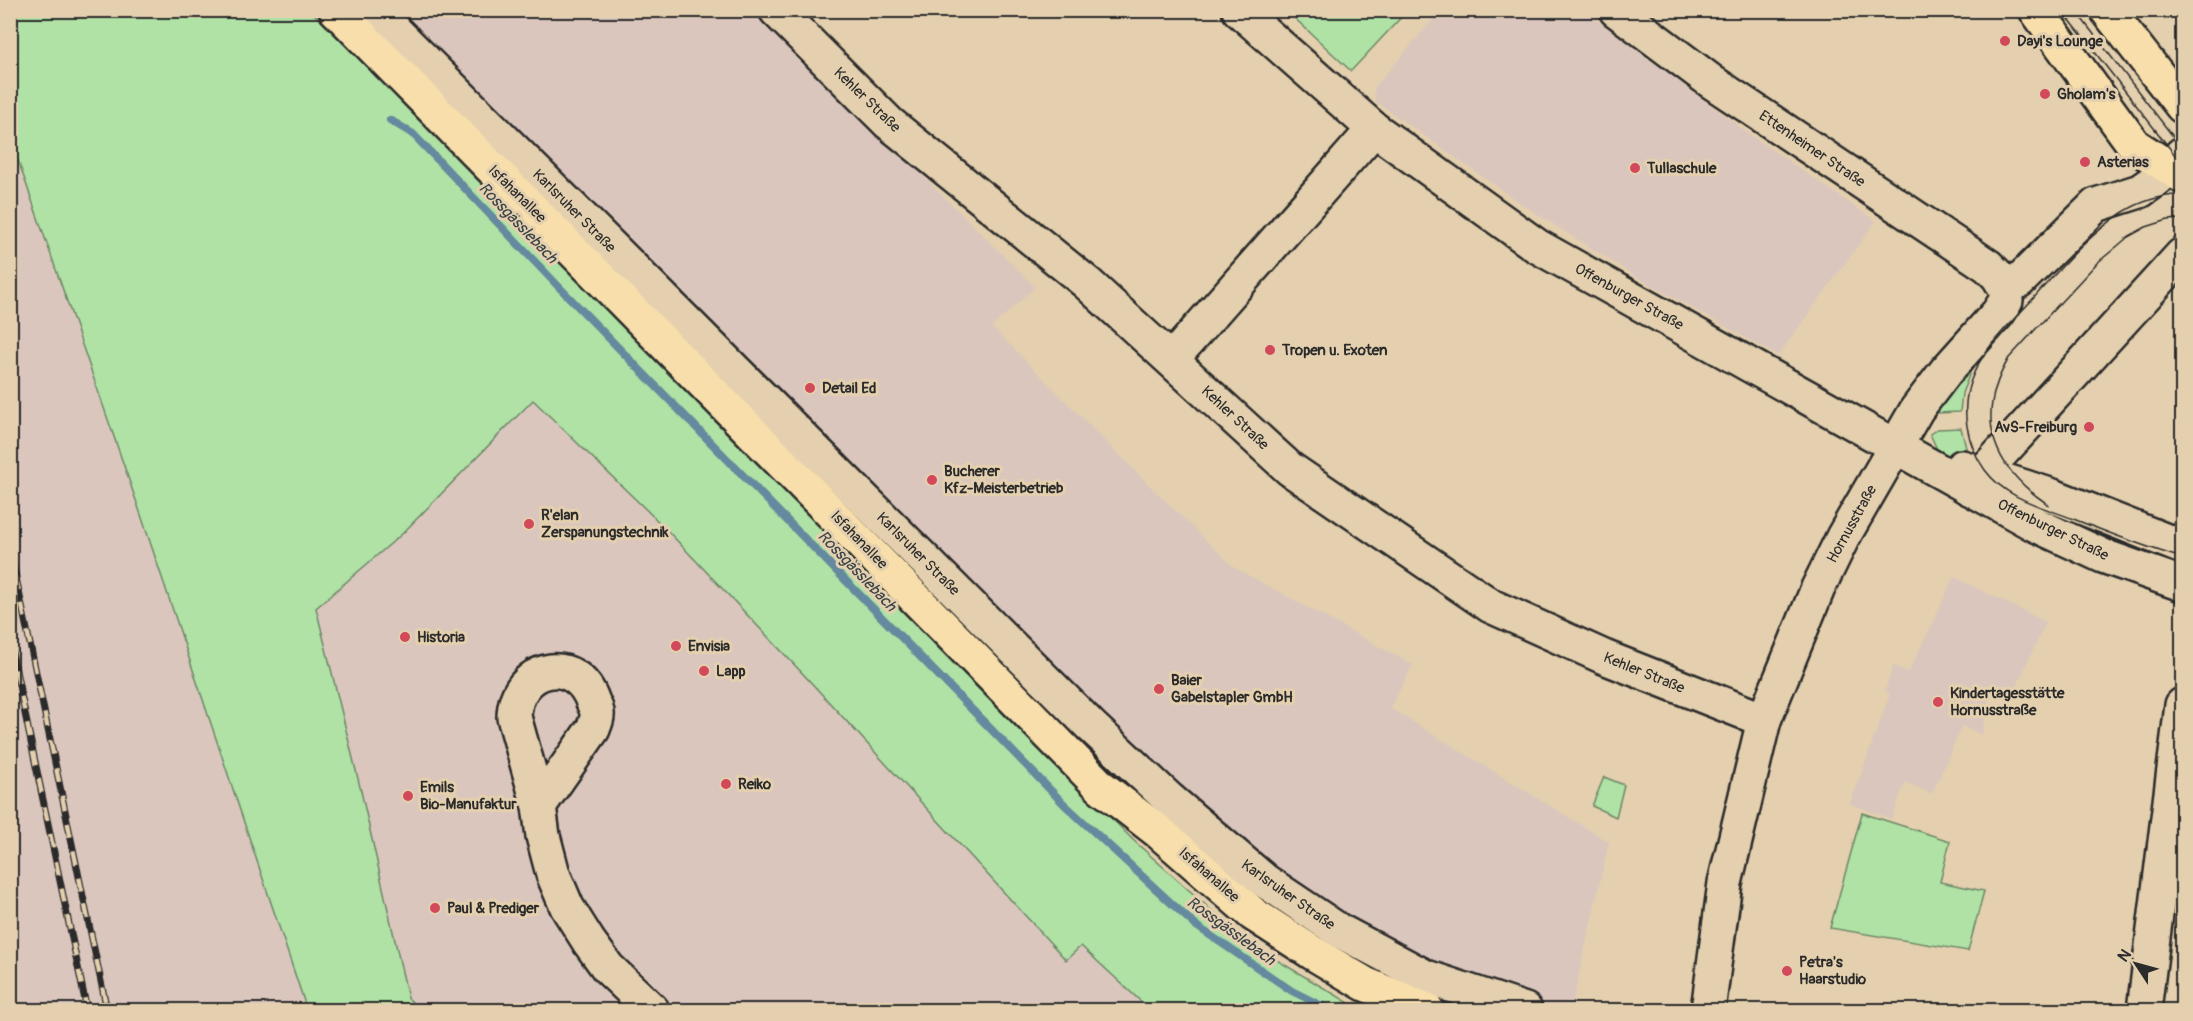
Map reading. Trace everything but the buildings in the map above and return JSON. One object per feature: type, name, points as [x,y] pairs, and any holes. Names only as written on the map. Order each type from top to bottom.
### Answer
[{"type":"main road","name":"Isfahanallee","points":[[336,10],[1101,787],[1159,832],[1253,914],[1365,984],[1427,1011]]},
{"type":"main road","points":[[2036,10],[2134,145],[2178,166]]},
{"type":"main road","points":[[2107,10],[2182,106]]},
{"type":"street","name":"Karlsruher Straße","points":[[374,10],[1090,725],[1249,870],[1338,930],[1426,977],[1525,1011]]},
{"type":"street","name":"Kehler Straße","points":[[776,10],[889,123],[1087,283],[1290,469],[1491,606],[1604,657],[1764,720]]},
{"type":"street","name":"Offenburger Straße","points":[[1239,10],[1374,129],[1538,246],[1897,447],[1975,480],[2073,543],[2129,566],[2182,584]]},
{"type":"street","name":"Ettenheimer Straße","points":[[1616,10],[1713,82],[1988,266],[2006,289]]},
{"type":"street","points":[[1172,359],[1374,129]]},
{"type":"street","name":"Hornusstraße","points":[[1708,1011],[1725,883],[1764,720],[1818,588],[1843,537],[1917,409],[1940,378],[2007,301],[2006,289],[2019,280],[2096,205],[2140,191],[2178,166]]},
{"type":"street","points":[[1975,480],[2182,255]]},
{"type":"street","name":"Offenburger Straße","points":[[1975,480],[2061,498],[2182,547]]},
{"type":"street","points":[[2144,1011],[2182,705]]},
{"type":"street","points":[[539,806],[543,836],[553,874],[567,907],[608,968],[652,1011]]},
{"type":"shaded area","name":"Tullaschule","points":[[1441,10],[1585,11],[1749,134],[1876,221],[1778,356],[1633,275],[1520,203],[1375,101],[1374,88]]},
{"type":"shaded area","points":[[352,11],[757,11],[1035,287],[992,327],[1147,483],[1235,568],[1413,665],[1390,708],[1609,842],[1571,1010],[1477,1010],[1260,896],[1114,775]]},
{"type":"shaded area","points":[[10,140],[139,509],[307,1010],[11,1010]]},
{"type":"shaded area","points":[[533,399],[664,527],[880,756],[1150,1010],[420,1010],[408,998],[316,608],[403,533]]},
{"type":"shaded area","name":"Kindertagesstätte Hornusstraße","points":[[1954,577],[2046,622],[2014,692],[1990,689],[1982,735],[1962,726],[1932,794],[1905,782],[1892,819],[1850,804],[1890,694],[1885,691],[1893,666],[1909,672]]},
{"type":"green space","points":[[10,11],[311,11],[541,239],[1133,840],[1248,943],[1361,1010],[1150,1010],[1081,946],[1066,960],[805,676],[664,527],[533,400],[403,533],[316,608],[408,998],[420,1010],[307,1010],[139,509],[11,140]]},
{"type":"green space","points":[[1287,11],[1407,11],[1351,71]]},
{"type":"green space","points":[[1974,363],[1962,393],[1960,412],[1937,413],[1932,410]]},
{"type":"green space","points":[[1961,428],[1967,452],[1953,459],[1937,449],[1930,434],[1937,429]]},
{"type":"green space","points":[[1604,777],[1624,785],[1616,817],[1592,806]]},
{"type":"green space","points":[[1862,813],[1950,841],[1940,882],[1984,891],[1968,951],[1830,928]]},
{"type":"waterway","name":"Rossgässlebach","points":[[390,120],[413,134],[559,287],[1065,805],[1195,925],[1292,991],[1330,1010]]},
{"type":"tram line","points":[[2062,10],[2182,164]]},
{"type":"tram line","points":[[2075,10],[2182,148]]},
{"type":"tram line","points":[[2182,195],[2159,197],[2129,209],[2109,222],[2074,254],[1989,348],[1971,380],[1966,403],[1967,427],[1974,450],[1985,470],[2004,489],[2039,506],[2182,558]]},
{"type":"tram line","points":[[2049,505],[2014,475],[2002,458],[1994,440],[1991,422],[1992,401],[1998,380],[2009,358],[2097,263],[2128,237],[2146,227],[2168,220],[2182,219]]},
{"type":"railway","points":[[10,549],[107,1010]]},
{"type":"railway","points":[[10,642],[87,1010]]},
{"type":"place","name":"Dayi's Lounge","points":[[2005,41]]},
{"type":"place","name":"Gholam's","points":[[2045,94]]},
{"type":"place","name":"Asterias","points":[[2085,162]]},
{"type":"place","name":"Tullaschule","points":[[1635,168]]},
{"type":"place","name":"Tropen u. Exoten","points":[[1270,350]]},
{"type":"place","name":"Detail Ed","points":[[810,388]]},
{"type":"place","name":"AvS-Freiburg","points":[[2089,427]]},
{"type":"place","name":"Bucherer Kfz-Meisterbetrieb","points":[[932,480]]},
{"type":"place","name":"R'elan Zerspanungstechnik","points":[[529,524]]},
{"type":"place","name":"Historia","points":[[405,637]]},
{"type":"place","name":"Envisia","points":[[676,646]]},
{"type":"place","name":"Lapp","points":[[704,671]]},
{"type":"place","name":"Baier Gabelstapler GmbH","points":[[1159,689]]},
{"type":"place","name":"Kindertagesstätte Hornusstraße","points":[[1938,702]]},
{"type":"place","name":"Reiko","points":[[726,784]]},
{"type":"place","name":"Emils Bio-Manufaktur","points":[[408,796]]},
{"type":"place","name":"Paul & Prediger","points":[[435,908]]},
{"type":"place","name":"Petra's Haarstudio","points":[[1787,971]]}]
